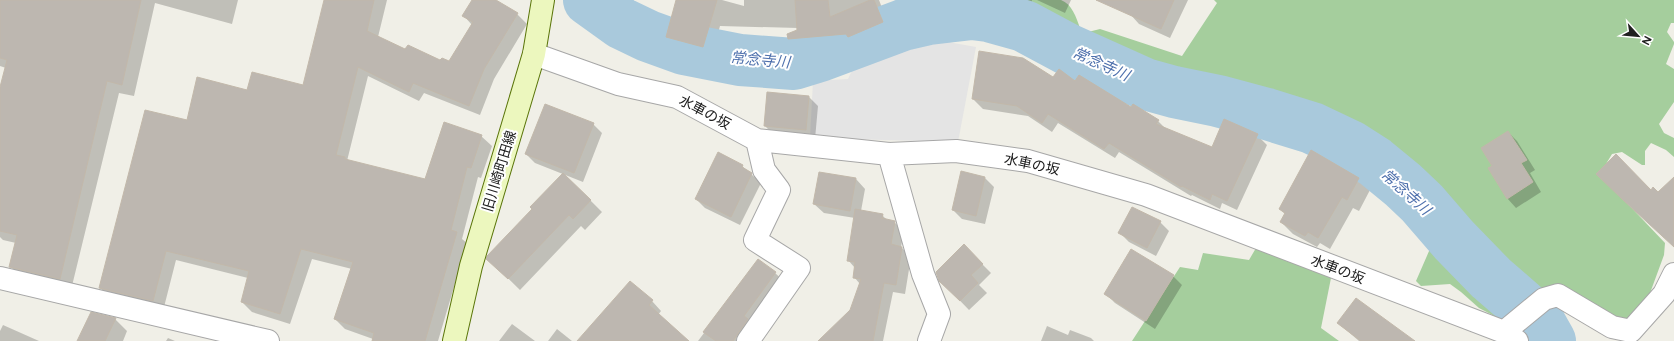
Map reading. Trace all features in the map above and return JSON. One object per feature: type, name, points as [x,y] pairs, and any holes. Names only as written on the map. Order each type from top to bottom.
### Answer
[{"type":"main road","name":"旧川崎町田線","points":[[454,341],[471,266],[534,54],[542,0]]},
{"type":"street","name":"水車の坂","points":[[534,54],[618,84],[677,97],[757,140],[889,154],[956,151],[1036,163],[1146,195],[1511,336]]},
{"type":"street","points":[[748,341],[799,268],[755,240],[779,190],[764,170],[757,140]]},
{"type":"street","points":[[889,154],[923,274],[939,314],[929,341]]},
{"type":"street","points":[[1511,336],[1525,314],[1544,299],[1558,295],[1612,327],[1631,331],[1664,294],[1674,274]]},
{"type":"street","points":[[0,278],[268,341]]},
{"type":"green space","points":[[988,0],[1061,0],[1071,8],[1080,28],[1088,32],[1100,29],[1182,56],[1217,3],[1214,0],[1674,0],[1674,23],[1671,23],[1667,32],[1674,44],[1666,64],[1674,69],[1674,102],[1659,124],[1664,133],[1674,138],[1674,157],[1666,150],[1651,143],[1645,151],[1645,165],[1642,165],[1622,152],[1612,154],[1606,164],[1606,181],[1665,243],[1664,255],[1646,304],[1635,317],[1625,320],[1573,299],[1566,303],[1561,321],[1561,341],[1529,341],[1504,321],[1479,308],[1450,284],[1421,286],[1416,281],[1443,219],[1401,176],[1371,154],[1341,137],[1311,124],[1192,86],[1184,101],[1132,85],[1000,35],[991,26],[974,18],[979,6]]},
{"type":"green space","points":[[1256,248],[1331,278],[1321,328],[1339,341],[1132,341],[1180,267],[1198,270],[1203,253],[1249,260]]},
{"type":"shaded area","points":[[920,37],[976,47],[958,142],[810,138],[813,81],[848,79],[859,56]]},
{"type":"building","points":[[0,0],[141,0],[122,85],[107,81],[60,279],[9,267],[17,235],[0,231],[0,87],[7,60],[0,58]]},
{"type":"building","points":[[324,0],[374,0],[367,31],[405,49],[408,45],[440,60],[442,58],[449,61],[473,22],[462,16],[472,0],[496,0],[518,13],[484,69],[469,106],[413,83],[409,92],[358,67],[336,155],[345,157],[345,159],[425,179],[444,122],[482,135],[471,168],[467,167],[451,230],[457,232],[425,341],[372,341],[374,333],[334,319],[353,262],[301,249],[280,314],[241,302],[249,271],[166,251],[153,301],[99,288],[145,110],[187,120],[197,77],[247,90],[252,72],[303,85]]},
{"type":"building","points":[[676,0],[717,0],[703,47],[666,37]]},
{"type":"building","points":[[795,0],[828,0],[830,17],[870,0],[874,0],[883,22],[848,37],[846,34],[788,39],[787,34],[797,30]]},
{"type":"building","points":[[1096,0],[1174,0],[1161,29]]},
{"type":"building","points":[[979,51],[1023,58],[1053,77],[1059,69],[1075,81],[1079,75],[1131,107],[1133,104],[1159,120],[1156,124],[1212,147],[1224,119],[1258,134],[1227,201],[1212,194],[1210,200],[1182,186],[1181,187],[1109,143],[1104,149],[1048,114],[1042,123],[1017,106],[972,99]]},
{"type":"building","points":[[767,92],[809,96],[806,130],[764,126]]},
{"type":"building","points":[[545,104],[594,123],[574,173],[525,154]]},
{"type":"building","points":[[1508,131],[1527,160],[1521,163],[1533,182],[1507,199],[1488,168],[1492,166],[1481,148]]},
{"type":"building","points":[[1311,150],[1359,178],[1347,200],[1342,197],[1318,238],[1308,232],[1305,236],[1280,222],[1285,213],[1279,209]]},
{"type":"building","points":[[718,152],[743,165],[742,167],[752,173],[731,217],[695,199]]},
{"type":"building","points":[[1616,154],[1651,190],[1653,187],[1658,192],[1674,177],[1674,247],[1596,174]]},
{"type":"building","points":[[961,171],[985,177],[976,216],[952,210]]},
{"type":"building","points":[[819,172],[856,178],[850,211],[813,204]]},
{"type":"building","points":[[563,173],[591,200],[573,219],[569,215],[508,279],[486,259],[487,256],[532,209],[530,207]]},
{"type":"building","points":[[1132,207],[1161,221],[1147,248],[1118,233]]},
{"type":"building","points":[[855,209],[883,214],[882,218],[895,221],[891,244],[902,247],[896,285],[884,283],[873,341],[818,341],[850,310],[861,279],[853,278],[855,262],[847,261]]},
{"type":"building","points":[[964,244],[983,264],[971,275],[978,283],[960,301],[939,281],[936,272]]},
{"type":"building","points":[[1131,249],[1174,275],[1146,321],[1104,294]]},
{"type":"building","points":[[758,259],[776,272],[744,316],[748,319],[733,341],[716,341],[703,332]]},
{"type":"building","points":[[630,281],[653,300],[649,305],[689,341],[577,341]]},
{"type":"building","points":[[1356,298],[1415,341],[1361,341],[1337,323]]},
{"type":"building","points":[[91,312],[116,318],[105,341],[77,341]]},
{"type":"waterway","name":"常念寺川","points":[[589,0],[621,23],[648,36],[684,49],[740,60],[794,64],[820,56],[903,25],[929,19],[972,14],[988,16],[1024,26],[1067,49],[1145,84],[1174,92],[1218,101],[1312,128],[1350,146],[1375,162],[1403,185],[1422,203],[1454,240],[1491,278],[1537,318],[1550,341]]}]
